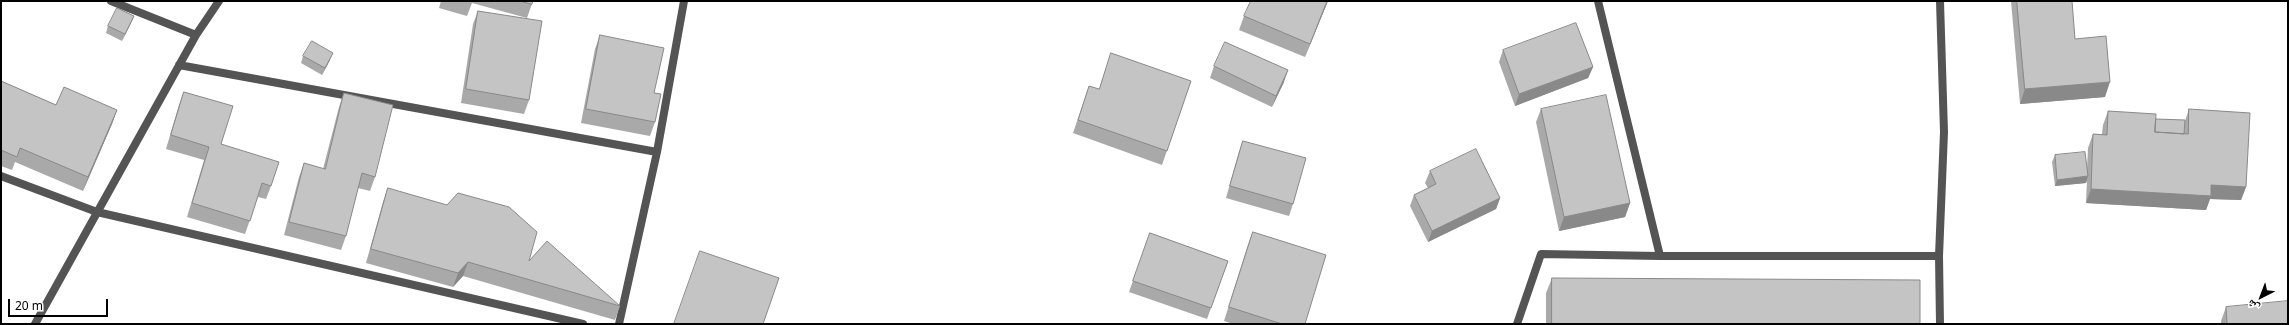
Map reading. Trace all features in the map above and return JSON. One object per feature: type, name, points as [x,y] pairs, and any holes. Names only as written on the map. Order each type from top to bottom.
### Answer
[{"type":"street","points":[[111,1],[196,35]]},
{"type":"street","points":[[35,324],[196,35],[219,1]]},
{"type":"street","points":[[619,324],[657,152],[684,1]]},
{"type":"street","points":[[1598,1],[1660,256]]},
{"type":"street","points":[[1940,1],[1944,132],[1939,256],[1940,324]]},
{"type":"street","points":[[179,65],[657,152]]},
{"type":"street","points":[[1,176],[97,212],[583,324]]},
{"type":"street","points":[[1517,324],[1542,254],[1660,256],[1939,256]]},
{"type":"building","points":[[520,1],[533,1],[532,4]]},
{"type":"building","points":[[1251,1],[1327,1],[1310,44],[1244,16]]},
{"type":"building","points":[[2017,1],[2072,1],[2075,39],[2106,36],[2110,82],[2025,89]]},
{"type":"building","points":[[117,8],[134,16],[125,34],[108,26]]},
{"type":"building","points":[[478,11],[542,21],[529,100],[466,89]]},
{"type":"building","points":[[1576,23],[1593,67],[1519,94],[1503,50]]},
{"type":"building","points":[[600,35],[664,48],[654,93],[661,94],[655,122],[586,109]]},
{"type":"building","points":[[312,41],[333,53],[325,68],[303,56]]},
{"type":"building","points":[[1225,42],[1288,70],[1276,96],[1214,66]]},
{"type":"building","points":[[1111,53],[1191,81],[1167,151],[1078,120],[1089,86],[1099,89]]},
{"type":"building","points":[[1,81],[56,105],[64,87],[117,110],[88,177],[20,148],[17,157],[1,150]]},
{"type":"building","points":[[184,92],[233,106],[221,144],[279,162],[271,186],[262,183],[250,221],[192,203],[209,147],[171,135]]},
{"type":"building","points":[[344,93],[393,105],[375,177],[362,173],[346,236],[289,222],[304,163],[325,169]]},
{"type":"building","points":[[1606,95],[1630,203],[1564,217],[1541,109]]},
{"type":"building","points":[[2189,109],[2250,113],[2246,187],[2211,185],[2211,196],[2091,189],[2093,134],[2107,135],[2108,111],[2156,114],[2155,132],[2188,134]]},
{"type":"building","points":[[2156,119],[2185,120],[2184,134],[2155,132]]},
{"type":"building","points":[[1243,141],[1306,158],[1293,204],[1230,186]]},
{"type":"building","points":[[1476,149],[1500,198],[1432,231],[1414,195],[1436,184],[1430,171]]},
{"type":"building","points":[[2085,152],[2088,176],[2057,180],[2055,155]]},
{"type":"building","points":[[388,188],[447,205],[458,193],[509,207],[537,232],[529,261],[547,241],[620,306],[468,262],[458,273],[371,249]]},
{"type":"building","points":[[1253,232],[1326,255],[1305,324],[1282,324],[1229,307]]},
{"type":"building","points":[[1150,233],[1228,261],[1211,308],[1133,281]]},
{"type":"building","points":[[700,251],[779,278],[763,324],[674,324]]},
{"type":"building","points":[[1552,278],[1920,280],[1920,324],[1552,324]]},
{"type":"building","points":[[2288,301],[2288,324],[2227,324],[2226,307]]}]
